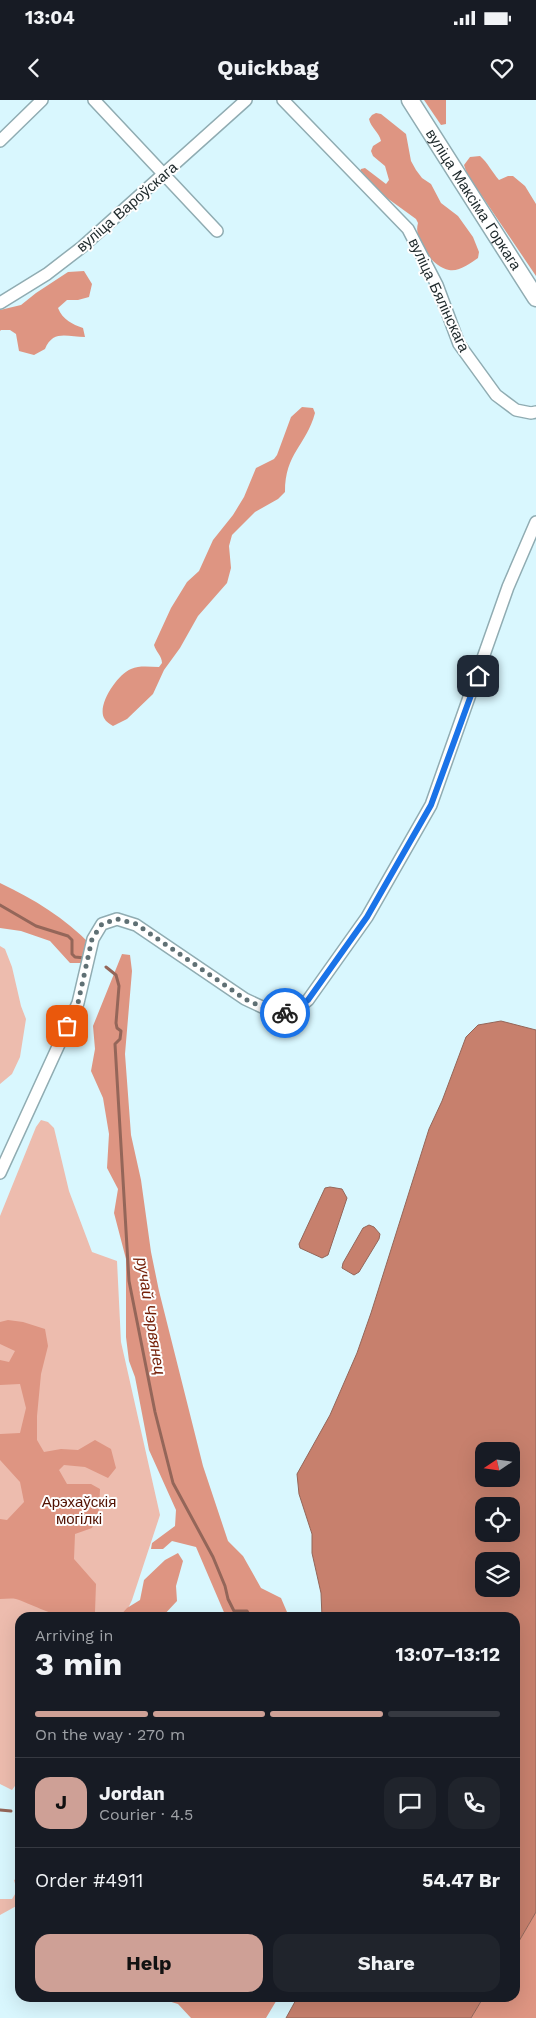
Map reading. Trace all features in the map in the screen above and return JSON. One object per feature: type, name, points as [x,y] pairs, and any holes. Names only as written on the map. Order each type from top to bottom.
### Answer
[{"type":"main road","name":"вуліца Максіма Горкага","points":[[410,100],[536,298]]},
{"type":"street","points":[[0,141],[42,100]]},
{"type":"street","points":[[94,100],[216,230]]},
{"type":"street","name":"вуліца Вароўскага","points":[[0,303],[47,274],[82,247],[246,100]]},
{"type":"street","name":"вуліца Бялінскага","points":[[283,100],[408,229],[437,285],[459,344],[496,395],[516,410],[536,412]]},
{"type":"street","points":[[0,1172],[78,1003],[92,939],[102,924],[117,919],[136,924],[245,999],[275,1013],[293,1012],[308,1000],[367,917],[431,805],[508,587],[536,522]]},
{"type":"green space","points":[[424,100],[446,100],[446,124],[441,125]]},
{"type":"green space","points":[[376,113],[381,114],[406,134],[411,161],[416,170],[422,178],[431,184],[441,203],[458,216],[473,237],[479,252],[478,258],[468,265],[449,270],[436,264],[421,245],[416,219],[365,182],[359,174],[361,169],[365,168],[386,184],[389,180],[385,166],[373,156],[371,151],[373,146],[381,141],[369,119]]},
{"type":"green space","points":[[480,156],[499,180],[513,176],[525,186],[536,204],[536,276],[467,174],[464,165],[470,157]]},
{"type":"green space","points":[[84,271],[92,284],[89,297],[67,300],[58,308],[62,316],[68,321],[83,328],[85,337],[57,336],[48,343],[45,349],[34,355],[19,351],[16,334],[10,330],[0,331],[0,310],[21,305],[68,272]]},
{"type":"green space","points":[[302,407],[313,408],[315,413],[307,434],[288,468],[285,492],[278,499],[255,512],[232,535],[229,546],[231,568],[227,583],[198,616],[180,648],[164,670],[153,694],[127,719],[113,726],[108,723],[104,718],[103,705],[110,690],[120,677],[131,669],[159,667],[162,663],[154,645],[171,608],[187,582],[199,571],[213,540],[233,515],[244,497],[256,468],[274,459],[277,455],[291,417]]},
{"type":"green space","points":[[0,883],[48,910],[81,935],[91,945],[82,963],[70,963],[50,941],[21,931],[0,928]]},
{"type":"green space","points":[[0,946],[5,949],[12,967],[26,1019],[20,1057],[12,1074],[0,1084]]},
{"type":"green space","points":[[122,954],[130,955],[132,971],[125,1054],[131,1135],[141,1180],[151,1252],[159,1291],[203,1466],[228,1541],[243,1556],[261,1588],[281,1598],[287,1612],[224,1612],[196,1547],[172,1541],[163,1549],[151,1549],[152,1543],[175,1526],[176,1510],[149,1450],[135,1377],[129,1361],[126,1337],[126,1259],[114,1213],[118,1189],[107,1168],[109,1134],[103,1098],[91,1071],[95,1049],[93,1026]]},
{"type":"green space","name":"Арэхаўскія могілкі","points":[[41,1120],[48,1122],[54,1128],[69,1191],[92,1252],[117,1261],[121,1342],[160,1515],[126,1612],[15,1612],[15,1786],[12,1790],[0,1784],[0,1216],[36,1127]]},
{"type":"green space","points":[[8,1320],[23,1322],[45,1329],[48,1346],[41,1374],[37,1416],[37,1440],[44,1452],[61,1449],[78,1450],[95,1440],[111,1449],[116,1468],[108,1478],[85,1467],[64,1465],[59,1470],[67,1484],[91,1484],[100,1489],[99,1510],[92,1528],[75,1534],[74,1559],[96,1584],[95,1612],[48,1612],[16,1599],[0,1599],[0,1519],[7,1520],[24,1502],[20,1482],[0,1460],[0,1434],[20,1433],[26,1408],[20,1384],[0,1385],[0,1360],[9,1362],[15,1351],[0,1344],[0,1322]]},
{"type":"green space","points":[[178,1553],[183,1561],[176,1586],[177,1601],[167,1612],[123,1612],[140,1600],[144,1580],[165,1560]]},
{"type":"green space","points":[[15,1894],[15,1907],[0,1915],[0,1899],[12,1899]]},
{"type":"green space","points":[[536,1912],[536,2018],[471,2018],[481,2002],[520,2002],[520,1939]]},
{"type":"green space","points":[[172,2002],[276,2002],[266,2018],[191,2018],[178,2004]]},
{"type":"shaded area","points":[[501,1021],[536,1030],[536,1912],[520,1939],[520,1612],[322,1612],[321,1593],[312,1553],[312,1534],[299,1494],[297,1474],[330,1415],[357,1353],[429,1129],[442,1101],[466,1037],[478,1025]]},
{"type":"shaded area","points":[[325,1188],[342,1189],[347,1198],[328,1255],[322,1258],[300,1248],[299,1244]]},
{"type":"shaded area","points":[[369,1225],[374,1227],[380,1234],[379,1239],[359,1272],[354,1275],[342,1268],[343,1263],[363,1228]]},
{"type":"shaded area","points":[[295,2002],[481,2002],[471,2018],[286,2018]]},
{"type":"waterway","name":"ручай Чэрвянец","points":[[0,905],[36,926],[68,936],[72,940],[72,954],[75,957],[85,958]]},
{"type":"waterway","name":"ручай Чэрвянец","points":[[106,967],[116,975],[119,986],[116,1023],[117,1028],[121,1031],[120,1039],[115,1044],[129,1281],[155,1412],[173,1483],[213,1557],[234,1611],[248,1612]]},
{"type":"waterway","points":[[0,1810],[11,1811]]},
{"type":"way so far","points":[[67,1026],[78,1003],[92,939],[102,924],[117,919],[136,924],[245,999],[275,1013],[285,1013]]},
{"type":"route","points":[[285,1013],[293,1012],[308,1000],[367,917],[431,805],[478,676]]}]
